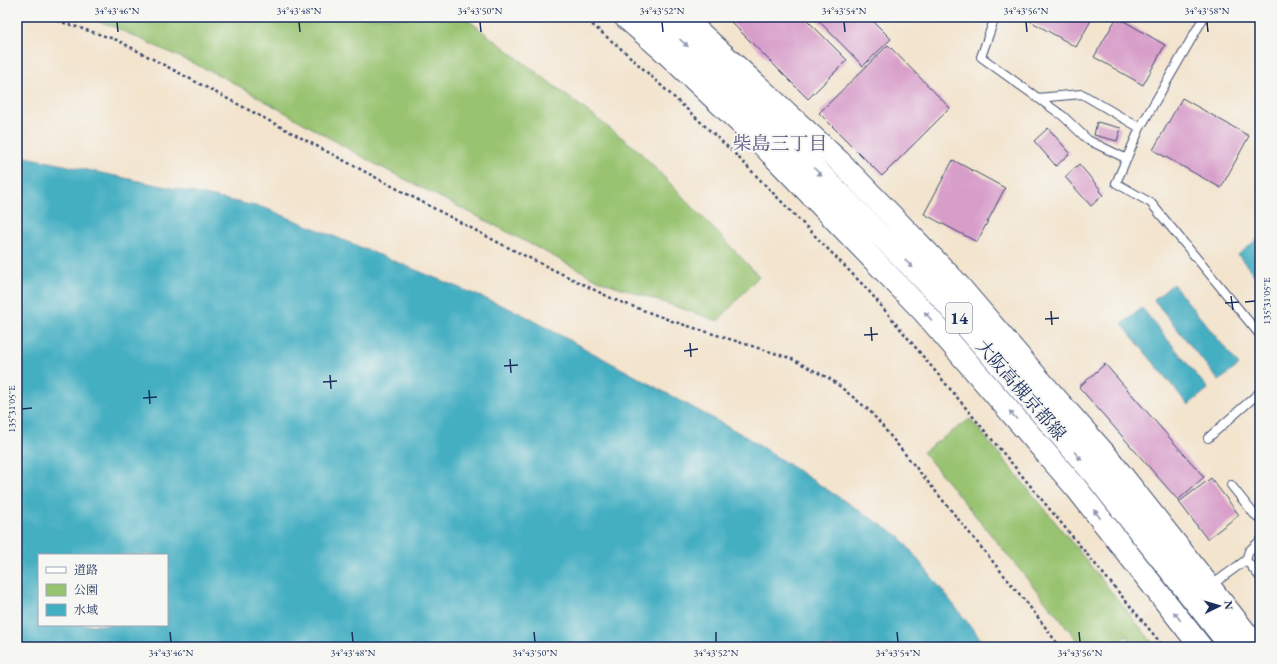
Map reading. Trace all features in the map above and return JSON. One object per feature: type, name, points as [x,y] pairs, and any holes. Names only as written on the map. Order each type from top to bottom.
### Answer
[{"type":"main road","name":"大阪高槻京都線","points":[[625,17],[753,135],[923,311],[1077,489],[1201,647]]},
{"type":"main road","name":"大阪高槻京都線","points":[[655,17],[757,109],[939,295],[1094,474],[1231,647]]},
{"type":"main road","points":[[683,17],[839,161],[954,280],[1106,455],[1257,647]]},
{"type":"lane","points":[[995,17],[981,57],[1063,116],[1088,140],[1127,159]]},
{"type":"lane","points":[[1204,17],[1140,128],[1116,183],[1151,203],[1260,335]]},
{"type":"lane","points":[[1037,98],[1082,94],[1140,128]]},
{"type":"lane","points":[[1208,438],[1260,392]]},
{"type":"lane","points":[[1231,485],[1254,514],[1260,519]]},
{"type":"lane","points":[[1209,587],[1246,560],[1249,551],[1260,541]]},
{"type":"lane","points":[[1246,560],[1260,577]]},
{"type":"path","points":[[46,17],[117,40],[503,245],[613,299],[672,321],[790,358],[832,380],[870,411],[1034,612],[1060,647]]},
{"type":"path","points":[[583,17],[626,53],[732,151],[868,290],[1164,647]]},
{"type":"green space","points":[[86,17],[464,17],[638,150],[759,276],[718,321],[598,280],[375,164],[223,77],[112,26]]},
{"type":"green space","points":[[970,419],[1156,647],[1136,647],[1127,636],[1111,647],[1083,647],[923,452]]},
{"type":"water","points":[[17,155],[265,208],[518,312],[743,435],[900,537],[987,647],[17,647]]},
{"type":"water","points":[[1260,237],[1260,282],[1238,255]]},
{"type":"water","points":[[1173,284],[1239,365],[1219,381],[1154,300]]},
{"type":"water","points":[[1142,308],[1208,389],[1188,405],[1122,324]]},
{"type":"building","points":[[726,17],[804,17],[847,60],[808,99]]},
{"type":"building","points":[[815,17],[869,17],[891,39],[863,66]]},
{"type":"building","points":[[1023,17],[1093,17],[1076,47]]},
{"type":"building","points":[[1117,17],[1165,45],[1143,85],[1094,57]]},
{"type":"building","points":[[888,45],[950,108],[882,176],[819,113]]},
{"type":"building","points":[[1182,98],[1249,136],[1221,188],[1153,150]]},
{"type":"building","points":[[1097,122],[1121,128],[1117,141],[1094,135]]},
{"type":"building","points":[[1048,128],[1070,153],[1056,166],[1034,141]]},
{"type":"building","points":[[953,160],[1005,188],[977,242],[924,214]]},
{"type":"building","points":[[1079,164],[1100,189],[1099,191],[1103,195],[1091,206],[1065,177]]},
{"type":"building","points":[[1105,364],[1204,477],[1178,500],[1079,387]]},
{"type":"building","points":[[1211,478],[1239,515],[1207,539],[1179,502]]},
{"type":"district","name":"柴島三丁目","points":[[780,143]]}]
